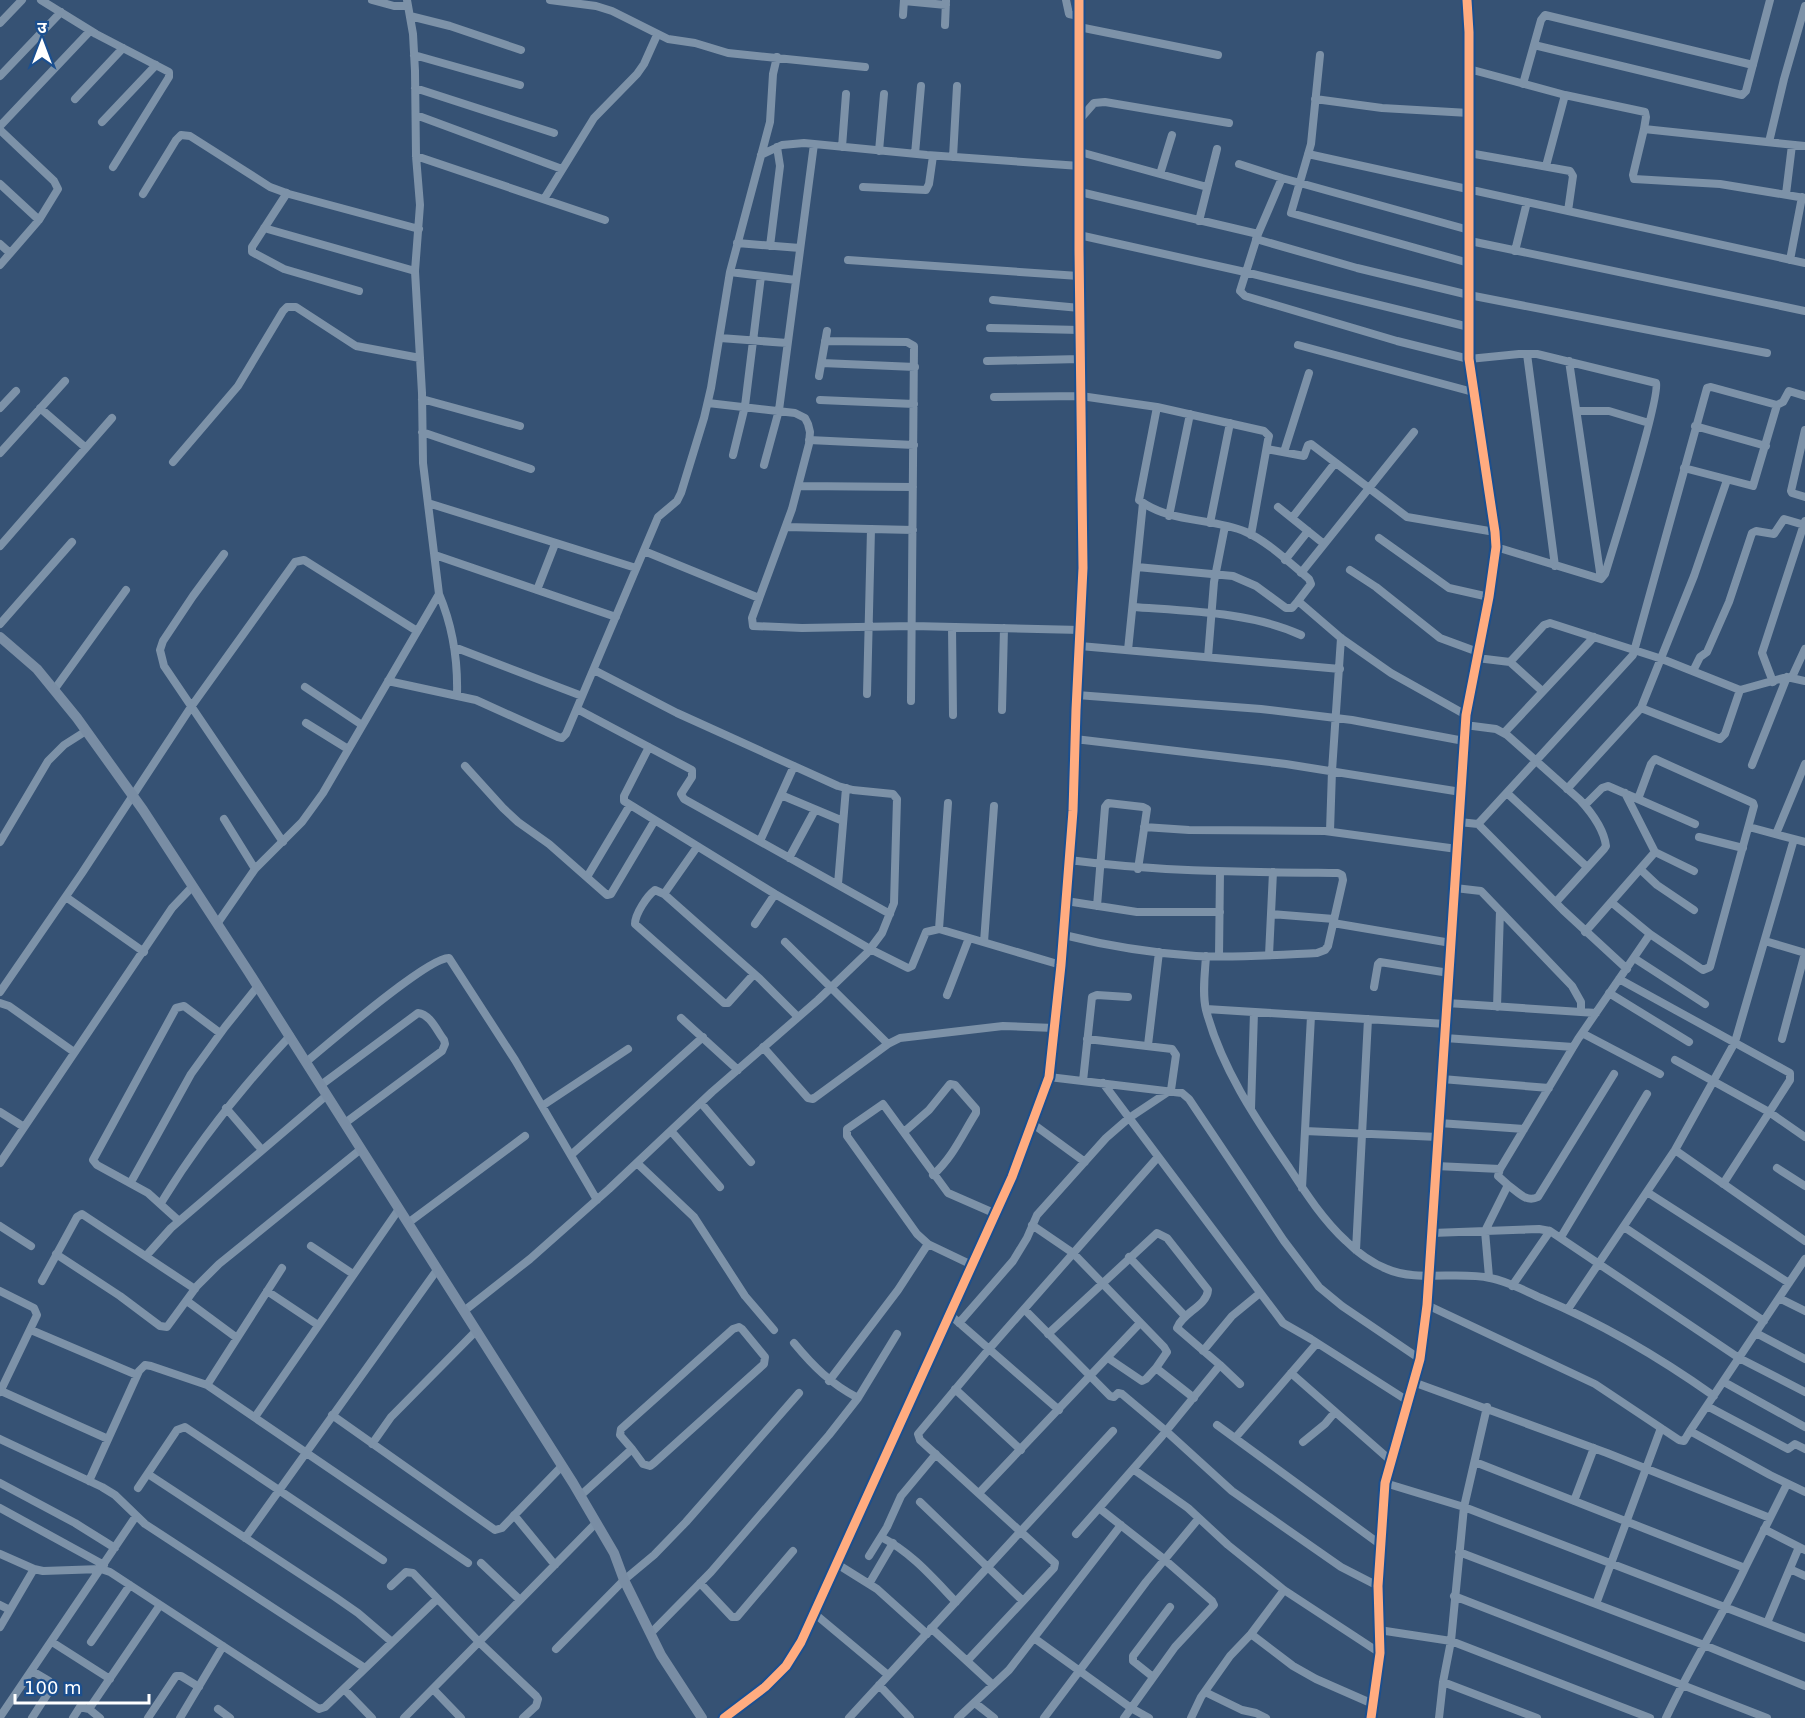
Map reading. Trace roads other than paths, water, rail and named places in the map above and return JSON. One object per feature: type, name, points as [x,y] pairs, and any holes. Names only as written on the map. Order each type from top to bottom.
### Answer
[{"type":"street","points":[[0,23],[22,0]]},
{"type":"street","points":[[41,0],[90,31],[167,70],[170,75],[113,167]]},
{"type":"street","points":[[372,0],[394,6],[409,2],[414,55],[416,156],[420,205],[416,271],[422,432],[439,594],[447,615],[454,647],[457,695]]},
{"type":"street","points":[[550,0],[598,3],[657,35],[705,45],[728,53],[865,67]]},
{"type":"street","points":[[1066,0],[1069,14],[1079,16]]},
{"type":"street","points":[[724,1718],[765,1687],[786,1666],[815,1614],[996,1214],[1034,1124],[1049,1077],[1070,860],[1083,568],[1079,276],[1079,0]]},
{"type":"street","points":[[1371,1718],[1380,1653],[1378,1586],[1385,1483],[1420,1359],[1428,1305],[1465,725],[1496,547],[1469,359],[1467,0]]},
{"type":"street","points":[[1534,45],[1739,95],[1746,91],[1770,0]]},
{"type":"street","points":[[903,15],[904,1],[946,2],[945,25]]},
{"type":"street","points":[[1769,142],[1805,6]]},
{"type":"street","points":[[0,76],[61,12]]},
{"type":"street","points":[[1523,84],[1542,16],[1549,14],[1753,65]]},
{"type":"street","points":[[410,16],[450,26],[521,50]]},
{"type":"street","points":[[1079,27],[1218,55]]},
{"type":"street","points":[[0,265],[39,220],[57,193],[57,185],[0,128],[90,31]]},
{"type":"street","points":[[544,199],[594,118],[637,74],[657,35]]},
{"type":"street","points":[[75,99],[123,48]]},
{"type":"street","points":[[414,55],[519,85]]},
{"type":"street","points":[[1320,55],[1312,134],[1290,211],[1293,214],[1469,263]]},
{"type":"street","points":[[388,681],[476,700],[562,738],[566,734],[658,517],[677,501],[681,493],[708,404],[730,272],[770,122],[772,74],[777,57]]},
{"type":"street","points":[[102,122],[156,65]]},
{"type":"street","points":[[1469,69],[1565,95],[1645,112],[1634,179],[1720,184],[1804,197],[1790,260]]},
{"type":"street","points":[[915,154],[921,86]]},
{"type":"street","points":[[953,157],[957,86]]},
{"type":"street","points":[[415,88],[555,133]]},
{"type":"street","points":[[842,147],[846,94]]},
{"type":"street","points":[[879,151],[884,94]]},
{"type":"street","points":[[1546,166],[1565,95]]},
{"type":"street","points":[[1315,99],[1382,108],[1469,113]]},
{"type":"street","points":[[1080,119],[1094,103],[1105,102],[1229,123]]},
{"type":"street","points":[[416,115],[562,169]]},
{"type":"street","points":[[1644,129],[1805,146]]},
{"type":"street","points":[[142,194],[176,140],[181,135],[185,135],[270,187],[419,229]]},
{"type":"street","points":[[1160,174],[1172,135]]},
{"type":"street","points":[[761,155],[777,147],[814,144],[933,156],[1080,166]]},
{"type":"street","points":[[764,465],[779,410],[814,144]]},
{"type":"street","points":[[1786,194],[1792,145]]},
{"type":"street","points":[[770,246],[780,166],[777,147]]},
{"type":"street","points":[[1198,221],[1217,149]]},
{"type":"street","points":[[1080,152],[1207,187]]},
{"type":"street","points":[[1469,153],[1567,169],[1572,173],[1568,211]]},
{"type":"street","points":[[1308,154],[1805,263]]},
{"type":"street","points":[[416,156],[605,220]]},
{"type":"street","points":[[863,187],[927,190],[933,156]]},
{"type":"street","points":[[1239,164],[1469,230]]},
{"type":"street","points":[[1282,178],[1245,272],[1240,291],[1245,296],[1397,341],[1469,359],[1527,354],[1569,360],[1656,383],[1658,390],[1649,423],[1605,574],[1601,579]]},
{"type":"street","points":[[0,183],[39,220]]},
{"type":"street","points":[[1080,192],[1257,237],[1357,268],[1469,295],[1767,353]]},
{"type":"street","points":[[287,193],[252,247],[252,252],[284,269],[359,291]]},
{"type":"street","points":[[1515,250],[1527,202]]},
{"type":"street","points":[[264,228],[416,271]]},
{"type":"street","points":[[1079,235],[1245,272],[1469,327]]},
{"type":"street","points":[[1470,241],[1805,311]]},
{"type":"street","points":[[737,243],[800,248]]},
{"type":"street","points":[[0,244],[10,253]]},
{"type":"street","points":[[848,260],[1079,276]]},
{"type":"street","points":[[730,272],[796,280]]},
{"type":"street","points":[[734,455],[745,406],[761,276]]},
{"type":"street","points":[[993,300],[1080,308]]},
{"type":"street","points":[[173,462],[238,386],[287,307],[296,307],[356,346],[420,358]]},
{"type":"street","points":[[990,328],[1080,330]]},
{"type":"street","points":[[819,376],[827,331]]},
{"type":"street","points":[[720,338],[787,344]]},
{"type":"street","points":[[825,341],[907,342],[914,346],[911,701]]},
{"type":"street","points":[[1298,345],[1473,392]]},
{"type":"street","points":[[1527,354],[1556,566]]},
{"type":"street","points":[[987,361],[1080,359]]},
{"type":"street","points":[[1569,360],[1601,579]]},
{"type":"street","points":[[822,363],[915,367]]},
{"type":"street","points":[[1284,453],[1309,373]]},
{"type":"street","points":[[0,453],[65,381]]},
{"type":"street","points":[[1478,824],[1629,660],[1635,650],[1705,391],[1709,387],[1777,405],[1783,402],[1789,391],[1804,393]]},
{"type":"street","points":[[0,408],[16,391]]},
{"type":"street","points":[[994,397],[1081,396],[1156,407],[1264,430],[1269,436],[1251,535]]},
{"type":"street","points":[[422,399],[519,426]]},
{"type":"street","points":[[820,400],[914,404]]},
{"type":"street","points":[[708,404],[745,406],[795,413],[805,418],[810,432],[786,527],[752,618],[751,623],[756,627],[913,626],[1081,630]]},
{"type":"street","points":[[1684,468],[1753,486],[1777,405]]},
{"type":"street","points":[[1137,567],[1216,573],[1245,580],[1271,595],[1286,608],[1292,608],[1311,584],[1309,579],[1251,535],[1225,526],[1169,516],[1138,497],[1156,407]]},
{"type":"street","points":[[40,408],[86,448]]},
{"type":"street","points":[[1577,411],[1590,409],[1609,411],[1649,423]]},
{"type":"street","points":[[1169,516],[1190,414]]},
{"type":"street","points":[[0,546],[112,418]]},
{"type":"street","points":[[1210,523],[1230,423]]},
{"type":"street","points":[[1695,426],[1766,446]]},
{"type":"street","points":[[1805,430],[1803,447],[1791,491],[1805,497]]},
{"type":"street","points":[[422,432],[531,469]]},
{"type":"street","points":[[1301,573],[1414,432]]},
{"type":"street","points":[[809,440],[914,445]]},
{"type":"street","points":[[1267,449],[1304,456],[1308,445],[1311,444],[1407,517],[1495,532]]},
{"type":"street","points":[[1292,518],[1335,463]]},
{"type":"street","points":[[1568,789],[1641,708],[1698,565],[1727,480]]},
{"type":"street","points":[[798,486],[913,487]]},
{"type":"street","points":[[1128,650],[1143,502]]},
{"type":"street","points":[[428,503],[636,568]]},
{"type":"street","points":[[1278,507],[1324,544]]},
{"type":"street","points":[[1693,671],[1700,657],[1707,652],[1729,602],[1752,533],[1756,531],[1774,534],[1784,519],[1804,523],[1762,653],[1773,682]]},
{"type":"street","points":[[1208,657],[1216,573],[1225,526]]},
{"type":"street","points":[[786,527],[913,530]]},
{"type":"street","points":[[867,694],[871,529]]},
{"type":"street","points":[[1284,560],[1308,531]]},
{"type":"street","points":[[1379,538],[1449,588],[1489,597]]},
{"type":"street","points":[[0,624],[72,542]]},
{"type":"street","points":[[537,590],[555,544]]},
{"type":"street","points":[[1496,547],[1601,579]]},
{"type":"street","points":[[644,551],[759,598]]},
{"type":"street","points":[[225,554],[193,596],[163,641],[160,650],[164,666],[283,842]]},
{"type":"street","points":[[435,555],[616,617]]},
{"type":"street","points":[[0,993],[191,707],[297,560],[304,560],[417,631]]},
{"type":"street","points":[[1350,570],[1376,587],[1440,638],[1478,655],[1510,662],[1542,690]]},
{"type":"street","points":[[54,690],[126,590]]},
{"type":"street","points":[[217,924],[255,869],[302,822],[323,793],[439,594]]},
{"type":"street","points":[[1298,601],[1341,638],[1392,673],[1466,715]]},
{"type":"street","points":[[1133,607],[1211,614],[1270,624],[1300,635]]},
{"type":"street","points":[[1510,662],[1546,624],[1554,624],[1662,659],[1740,690],[1790,677],[1805,681]]},
{"type":"street","points":[[952,627],[953,715]]},
{"type":"street","points":[[1002,710],[1004,628]]},
{"type":"street","points":[[0,637],[37,669],[86,731],[133,796],[258,986],[562,1466],[614,1553],[624,1580],[661,1655],[702,1718]]},
{"type":"street","points":[[1504,733],[1594,637]]},
{"type":"street","points":[[1330,831],[1341,638]]},
{"type":"street","points":[[1080,646],[1340,669]]},
{"type":"street","points":[[454,647],[582,696]]},
{"type":"street","points":[[1752,765],[1790,677],[1805,649]]},
{"type":"street","points":[[464,1311],[530,1259],[597,1200],[701,1102],[832,987],[870,949],[882,933],[894,903],[897,800],[895,795],[846,788],[677,713],[594,670]]},
{"type":"street","points":[[305,687],[362,725]]},
{"type":"street","points":[[1641,708],[1720,740],[1725,734],[1740,690]]},
{"type":"street","points":[[1077,695],[1193,702],[1337,718],[1464,741]]},
{"type":"street","points":[[577,709],[693,772],[681,794],[684,799],[890,914]]},
{"type":"street","points":[[306,723],[348,749]]},
{"type":"street","points":[[1465,725],[1488,727],[1504,733],[1585,805],[1606,842],[1604,849],[1556,902]]},
{"type":"street","points":[[0,842],[48,761],[64,745],[86,731]]},
{"type":"street","points":[[1075,739],[1332,771],[1461,792]]},
{"type":"street","points":[[649,747],[623,798],[630,805],[870,949],[908,968],[912,966],[926,932],[939,929],[1061,965]]},
{"type":"street","points":[[1611,902],[1650,934],[1703,970],[1708,969],[1754,809],[1753,803],[1655,759],[1638,799]]},
{"type":"street","points":[[1776,834],[1805,764]]},
{"type":"street","points":[[465,766],[518,822],[549,844],[607,895],[611,894],[655,820]]},
{"type":"street","points":[[760,841],[794,766]]},
{"type":"street","points":[[1585,805],[1605,787],[1612,787],[1695,824]]},
{"type":"street","points":[[838,884],[846,788]]},
{"type":"street","points":[[1507,793],[1587,867]]},
{"type":"street","points":[[1625,793],[1655,852],[1694,871]]},
{"type":"street","points":[[781,795],[843,821]]},
{"type":"street","points":[[1097,906],[1106,804],[1110,802],[1146,807],[1138,868]]},
{"type":"street","points":[[939,929],[948,803]]},
{"type":"street","points":[[586,877],[630,805]]},
{"type":"street","points":[[984,942],[994,806]]},
{"type":"street","points":[[789,858],[815,810]]},
{"type":"street","points":[[224,819],[255,869]]},
{"type":"street","points":[[1459,822],[1478,824],[1585,932],[1627,969]]},
{"type":"street","points":[[1144,827],[1190,830],[1330,831],[1457,849]]},
{"type":"street","points":[[1749,827],[1805,842]]},
{"type":"street","points":[[1699,837],[1743,848]]},
{"type":"street","points":[[1568,1309],[1675,1150],[1736,1042],[1794,839]]},
{"type":"street","points":[[664,894],[697,847]]},
{"type":"street","points":[[1585,932],[1655,852]]},
{"type":"street","points":[[1064,935],[1113,947],[1206,956],[1269,956],[1322,952],[1328,946],[1343,880],[1342,875],[1138,868],[1070,860]]},
{"type":"street","points":[[1640,869],[1657,885],[1694,910]]},
{"type":"street","points":[[1219,956],[1220,872]]},
{"type":"street","points":[[1269,956],[1273,873]]},
{"type":"street","points":[[0,1163],[172,908],[192,887]]},
{"type":"street","points":[[1455,888],[1481,891],[1572,986],[1578,994],[1581,1012]]},
{"type":"street","points":[[754,974],[726,1003],[722,1002],[635,924],[635,919],[653,891],[659,890],[754,974],[798,1017]]},
{"type":"street","points":[[755,924],[775,894]]},
{"type":"street","points":[[66,897],[144,951]]},
{"type":"street","points":[[1066,901],[1137,912],[1220,912]]},
{"type":"street","points":[[1497,1007],[1500,911]]},
{"type":"street","points":[[1271,914],[1333,921],[1451,943]]},
{"type":"street","points":[[1614,1074],[1538,1197],[1533,1200],[1527,1199],[1498,1176],[1573,1047],[1650,934]]},
{"type":"street","points":[[947,995],[969,938]]},
{"type":"street","points":[[1765,941],[1805,953],[1782,1039]]},
{"type":"street","points":[[785,942],[888,1044]]},
{"type":"street","points":[[1148,1045],[1159,952]]},
{"type":"street","points":[[1206,956],[1206,1009],[1234,1081],[1302,1188],[1329,1224],[1346,1242],[1389,1271],[1429,1276],[1489,1277],[1568,1309],[1623,1337],[1714,1395]]},
{"type":"street","points":[[306,1062],[405,982],[441,959],[449,958],[515,1060],[597,1200]]},
{"type":"street","points":[[1634,958],[1705,1004]]},
{"type":"street","points":[[1374,987],[1380,962],[1449,973]]},
{"type":"street","points":[[1619,979],[1790,1073],[1790,1080],[1723,1184]]},
{"type":"street","points":[[131,1182],[190,1074],[258,986]]},
{"type":"street","points":[[1609,993],[1689,1042]]},
{"type":"street","points":[[1083,1081],[1092,997],[1097,995],[1128,997]]},
{"type":"street","points":[[0,1003],[9,1006],[74,1052]]},
{"type":"street","points":[[1447,1004],[1596,1013]]},
{"type":"street","points":[[179,1221],[161,1203],[131,1182],[97,1165],[93,1160],[176,1008],[184,1006],[220,1033]]},
{"type":"street","points":[[1206,1009],[1446,1024]]},
{"type":"street","points":[[1251,1109],[1254,1012]]},
{"type":"street","points":[[146,1256],[179,1221],[262,1150],[324,1090],[418,1013],[428,1017],[444,1040],[442,1051],[345,1123]]},
{"type":"street","points":[[1302,1188],[1311,1016]]},
{"type":"street","points":[[681,1018],[738,1070]]},
{"type":"street","points":[[1356,1250],[1368,1019]]},
{"type":"street","points":[[763,1047],[808,1098],[813,1099],[888,1044],[900,1038],[985,1027],[1054,1028]]},
{"type":"street","points":[[1582,1033],[1660,1074]]},
{"type":"street","points":[[161,1203],[184,1166],[226,1108],[290,1036]]},
{"type":"street","points":[[571,1155],[703,1037]]},
{"type":"street","points":[[1445,1038],[1573,1047]]},
{"type":"street","points":[[959,1323],[1013,1261],[1027,1239],[1037,1215],[1085,1161],[1129,1118],[1171,1090],[1176,1054],[1169,1048],[1087,1039]]},
{"type":"street","points":[[542,1106],[628,1049]]},
{"type":"street","points":[[1675,1060],[1769,1112],[1805,1137]]},
{"type":"street","points":[[1049,1077],[1182,1093],[1189,1099],[1284,1241],[1319,1287],[1342,1306],[1420,1359]]},
{"type":"street","points":[[1442,1079],[1549,1088]]},
{"type":"street","points":[[1103,1083],[1283,1323],[1408,1401]]},
{"type":"street","points":[[904,1132],[929,1110],[950,1084],[955,1085],[976,1109],[959,1144],[945,1164],[933,1175]]},
{"type":"street","points":[[1561,1238],[1647,1094]]},
{"type":"street","points":[[701,1102],[752,1162]]},
{"type":"street","points":[[972,1265],[928,1244],[917,1234],[846,1132],[849,1126],[883,1104],[933,1175],[948,1192],[996,1214]]},
{"type":"street","points":[[226,1108],[262,1150]]},
{"type":"street","points":[[0,1112],[24,1127]]},
{"type":"street","points":[[1439,1122],[1524,1129]]},
{"type":"street","points":[[1034,1124],[1085,1161]]},
{"type":"street","points":[[671,1131],[720,1187]]},
{"type":"street","points":[[1305,1131],[1438,1137]]},
{"type":"street","points":[[408,1223],[525,1136]]},
{"type":"street","points":[[56,1254],[164,1328],[170,1325],[195,1289],[219,1264],[361,1149]]},
{"type":"street","points":[[1675,1150],[1805,1241]]},
{"type":"street","points":[[967,1661],[1054,1568],[1055,1563],[920,1440],[918,1434],[989,1348],[1158,1157]]},
{"type":"street","points":[[637,1163],[694,1217],[745,1296],[774,1330]]},
{"type":"street","points":[[1436,1166],[1500,1169]]},
{"type":"street","points":[[1777,1168],[1805,1186]]},
{"type":"street","points":[[1489,1277],[1485,1231],[1508,1185]]},
{"type":"street","points":[[1647,1192],[1789,1283]]},
{"type":"street","points":[[255,1417],[399,1209]]},
{"type":"street","points":[[42,1281],[77,1217],[82,1214],[195,1289]]},
{"type":"street","points":[[1032,1225],[1073,1254],[1167,1352],[1156,1368],[1142,1381],[1108,1358]]},
{"type":"street","points":[[0,1226],[31,1246]]},
{"type":"street","points":[[1624,1227],[1764,1321]]},
{"type":"street","points":[[1432,1233],[1539,1229],[1550,1231],[1739,1358],[1805,1392]]},
{"type":"street","points":[[1512,1286],[1550,1231]]},
{"type":"street","points":[[1048,1334],[1156,1233],[1167,1238],[1208,1290],[1206,1297],[1177,1328],[1240,1384]]},
{"type":"street","points":[[829,1381],[898,1290],[928,1244]]},
{"type":"street","points":[[311,1246],[353,1274]]},
{"type":"street","points":[[1129,1257],[1185,1317]]},
{"type":"street","points":[[1428,1305],[1594,1384],[1684,1441],[1804,1262]]},
{"type":"street","points":[[207,1385],[282,1268]]},
{"type":"street","points":[[245,1538],[437,1270]]},
{"type":"street","points":[[0,1291],[36,1311],[36,1320],[0,1391],[108,1439]]},
{"type":"street","points":[[267,1291],[318,1325]]},
{"type":"street","points":[[1203,1351],[1232,1316],[1260,1293]]},
{"type":"street","points":[[1779,1298],[1805,1311]]},
{"type":"street","points":[[187,1301],[237,1338]]},
{"type":"street","points":[[1024,1309],[1110,1396],[1122,1394],[1232,1491],[1341,1567],[1378,1586]]},
{"type":"street","points":[[949,1314],[1059,1410]]},
{"type":"street","points":[[979,1493],[1140,1323]]},
{"type":"street","points":[[739,1327],[742,1329],[765,1357],[764,1364],[650,1466],[643,1464],[632,1449],[620,1435],[621,1429],[733,1329],[739,1327]]},
{"type":"street","points":[[31,1330],[137,1375]]},
{"type":"street","points":[[372,1444],[391,1417],[476,1331]]},
{"type":"street","points":[[1756,1333],[1805,1359]]},
{"type":"street","points":[[651,1634],[700,1583],[821,1444],[858,1398],[897,1334]]},
{"type":"street","points":[[794,1343],[812,1366],[829,1381],[858,1398]]},
{"type":"street","points":[[1236,1437],[1317,1343]]},
{"type":"street","points":[[1076,1534],[1134,1469],[1220,1365]]},
{"type":"street","points":[[89,1481],[141,1367],[151,1366],[207,1385],[468,1563]]},
{"type":"street","points":[[1156,1368],[1194,1398]]},
{"type":"street","points":[[1291,1373],[1390,1460]]},
{"type":"street","points":[[1413,1382],[1487,1407],[1770,1518]]},
{"type":"street","points":[[1724,1382],[1805,1427]]},
{"type":"street","points":[[955,1389],[1021,1450]]},
{"type":"street","points":[[556,1649],[624,1580],[654,1555],[686,1522],[799,1393]]},
{"type":"street","points":[[1707,1406],[1788,1449],[1795,1444],[1805,1449]]},
{"type":"street","points":[[1439,1718],[1451,1641],[1464,1507],[1487,1407]]},
{"type":"street","points":[[1303,1442],[1325,1424],[1335,1412]]},
{"type":"street","points":[[332,1415],[495,1530],[502,1528],[562,1466]]},
{"type":"street","points":[[1217,1425],[1381,1545]]},
{"type":"street","points":[[138,1488],[177,1430],[184,1427],[383,1560]]},
{"type":"street","points":[[1596,1604],[1661,1428]]},
{"type":"street","points":[[849,1718],[1113,1431]]},
{"type":"street","points":[[1690,1431],[1787,1484],[1804,1489]]},
{"type":"street","points":[[0,1439],[115,1495],[136,1516],[160,1534],[365,1668]]},
{"type":"street","points":[[1574,1502],[1594,1448]]},
{"type":"street","points":[[580,1496],[632,1449]]},
{"type":"street","points":[[869,1556],[901,1496],[936,1454]]},
{"type":"street","points":[[1475,1462],[1745,1568]]},
{"type":"street","points":[[1134,1469],[1177,1499],[1228,1545],[1284,1590],[1380,1653]]},
{"type":"street","points":[[147,1474],[343,1602],[392,1642]]},
{"type":"street","points":[[0,1483],[75,1523],[115,1548]]},
{"type":"street","points":[[1385,1483],[1464,1507],[1805,1637]]},
{"type":"street","points":[[1666,1718],[1726,1607],[1787,1484]]},
{"type":"street","points":[[920,1502],[1023,1601]]},
{"type":"street","points":[[0,1508],[102,1567],[319,1709],[325,1707],[437,1599]]},
{"type":"street","points":[[1099,1508],[1165,1560],[1214,1605],[1175,1647],[1124,1718]]},
{"type":"street","points":[[514,1515],[555,1565]]},
{"type":"street","points":[[0,1718],[136,1516]]},
{"type":"street","points":[[1044,1718],[1198,1518]]},
{"type":"street","points":[[404,1718],[596,1523]]},
{"type":"street","points":[[958,1718],[1009,1670],[1121,1525]]},
{"type":"street","points":[[1764,1529],[1802,1549],[1790,1569],[1767,1623]]},
{"type":"street","points":[[881,1537],[911,1557],[956,1602]]},
{"type":"street","points":[[870,1584],[893,1543]]},
{"type":"street","points":[[700,1583],[732,1617],[737,1617],[793,1551]]},
{"type":"street","points":[[1459,1552],[1805,1686]]},
{"type":"street","points":[[0,1554],[43,1571],[102,1567]]},
{"type":"street","points":[[481,1563],[520,1600]]},
{"type":"street","points":[[837,1564],[894,1602],[993,1685]]},
{"type":"street","points":[[0,1627],[34,1569]]},
{"type":"street","points":[[1790,1569],[1805,1576]]},
{"type":"street","points":[[391,1586],[410,1571],[479,1642],[536,1696],[538,1699],[536,1706],[523,1718]]},
{"type":"street","points":[[91,1642],[130,1585]]},
{"type":"street","points":[[1191,1718],[1205,1692],[1230,1656],[1251,1634],[1284,1590]]},
{"type":"street","points":[[1454,1596],[1767,1718]]},
{"type":"street","points":[[0,1605],[10,1610]]},
{"type":"street","points":[[89,1709],[160,1605]]},
{"type":"street","points":[[1153,1677],[1134,1661],[1133,1656],[1170,1607]]},
{"type":"street","points":[[815,1614],[888,1675]]},
{"type":"street","points":[[1379,1630],[1451,1641],[1650,1718]]},
{"type":"street","points":[[1251,1634],[1293,1666],[1316,1679],[1373,1704]]},
{"type":"street","points":[[1034,1638],[1131,1708],[1149,1718]]},
{"type":"street","points":[[52,1642],[110,1679]]},
{"type":"street","points":[[180,1718],[223,1646]]},
{"type":"street","points":[[32,1671],[49,1682],[52,1688],[32,1718]]},
{"type":"street","points":[[148,1718],[176,1676],[181,1676],[199,1688]]},
{"type":"street","points":[[1443,1682],[1537,1718]]},
{"type":"street","points":[[879,1685],[910,1718]]},
{"type":"street","points":[[344,1689],[372,1718]]},
{"type":"street","points":[[434,1690],[461,1718]]},
{"type":"street","points":[[1205,1692],[1242,1710],[1266,1718]]},
{"type":"street","points":[[975,1703],[994,1718]]},
{"type":"street","points":[[73,1718],[80,1707],[89,1709],[100,1718]]},
{"type":"street","points":[[218,1709],[230,1718]]}]
